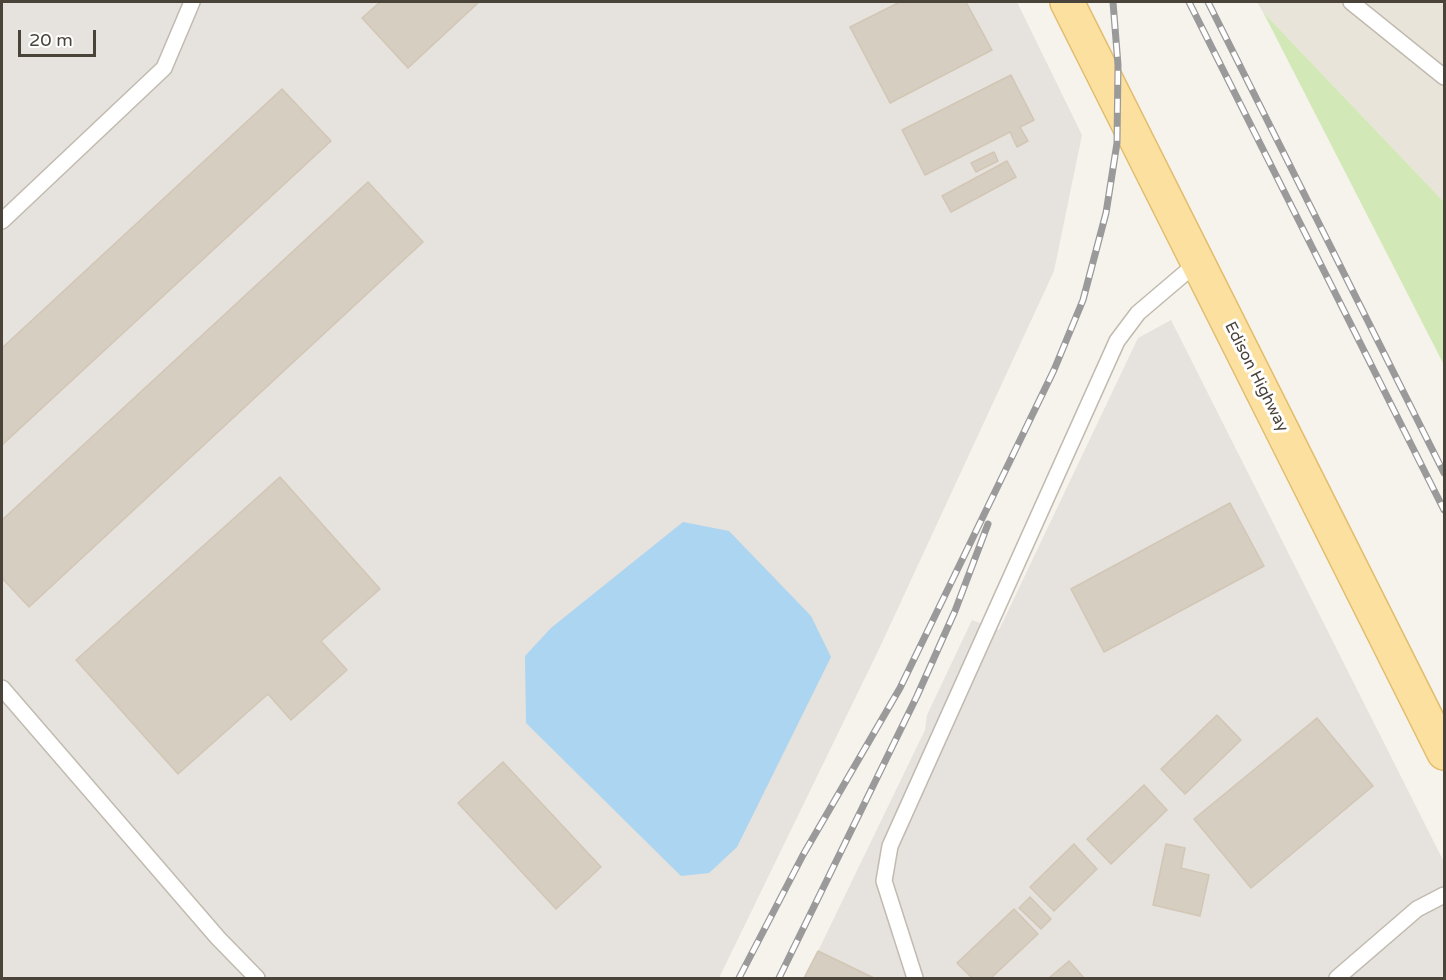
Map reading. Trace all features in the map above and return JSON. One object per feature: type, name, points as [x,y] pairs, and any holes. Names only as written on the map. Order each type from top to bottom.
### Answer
[{"type":"main road","name":"Edison Highway","points":[[1067,2],[1444,753]]},
{"type":"lane","points":[[2,221],[164,68],[192,2]]},
{"type":"lane","points":[[1351,2],[1444,77]]},
{"type":"lane","points":[[915,978],[884,881],[890,846],[1117,341],[1138,313],[1198,262]]},
{"type":"lane","points":[[2,688],[218,938],[257,978]]},
{"type":"lane","points":[[1337,978],[1417,909],[1444,895]]},
{"type":"shaded area","points":[[2,2],[1017,2],[1082,135],[1054,271],[880,647],[719,978],[2,978]]},
{"type":"shaded area","points":[[1257,2],[1444,2],[1444,202],[1263,12]]},
{"type":"shaded area","points":[[1171,320],[1444,862],[1444,978],[805,978],[925,730],[927,715],[972,620],[999,630],[1138,338]]},
{"type":"green space","points":[[1263,12],[1444,202],[1444,365]]},
{"type":"water","points":[[683,522],[729,531],[811,616],[831,657],[737,847],[709,873],[681,876],[526,723],[525,656],[551,628]]},
{"type":"building","points":[[380,2],[479,2],[408,68],[362,18]]},
{"type":"building","points":[[900,2],[966,2],[992,50],[890,103],[850,27]]},
{"type":"building","points":[[1011,75],[1034,120],[1020,127],[1028,141],[1017,147],[1010,132],[925,175],[902,130]]},
{"type":"building","points":[[282,89],[331,141],[2,445],[2,348]]},
{"type":"building","points":[[994,152],[998,161],[976,172],[971,163]]},
{"type":"building","points":[[1007,161],[1016,177],[951,212],[942,196]]},
{"type":"building","points":[[368,182],[423,242],[29,607],[2,578],[2,520]]},
{"type":"building","points":[[280,477],[380,589],[321,641],[347,670],[291,720],[268,694],[178,774],[76,660]]},
{"type":"building","points":[[1230,503],[1264,566],[1104,652],[1071,589]]},
{"type":"building","points":[[1217,715],[1241,740],[1185,794],[1161,769]]},
{"type":"building","points":[[1317,718],[1373,786],[1251,888],[1194,819]]},
{"type":"building","points":[[503,762],[601,867],[556,909],[458,803]]},
{"type":"building","points":[[1144,785],[1167,810],[1111,864],[1087,839]]},
{"type":"building","points":[[1074,844],[1097,869],[1054,911],[1030,887]]},
{"type":"building","points":[[1166,844],[1185,848],[1181,868],[1209,875],[1200,916],[1153,905]]},
{"type":"building","points":[[1030,897],[1051,919],[1041,929],[1019,908]]},
{"type":"building","points":[[1014,909],[1038,934],[991,978],[972,978],[957,963]]},
{"type":"building","points":[[818,951],[874,978],[804,978]]},
{"type":"building","points":[[1069,961],[1084,978],[1049,978]]},
{"type":"railway","points":[[739,978],[803,855],[900,688],[1054,370],[1083,300],[1106,213],[1117,143],[1118,65],[1113,2]]},
{"type":"railway","points":[[1189,2],[1444,510]]},
{"type":"railway","points":[[1208,2],[1444,473]]},
{"type":"railway","points":[[779,978],[917,696],[955,611],[988,524]]}]
